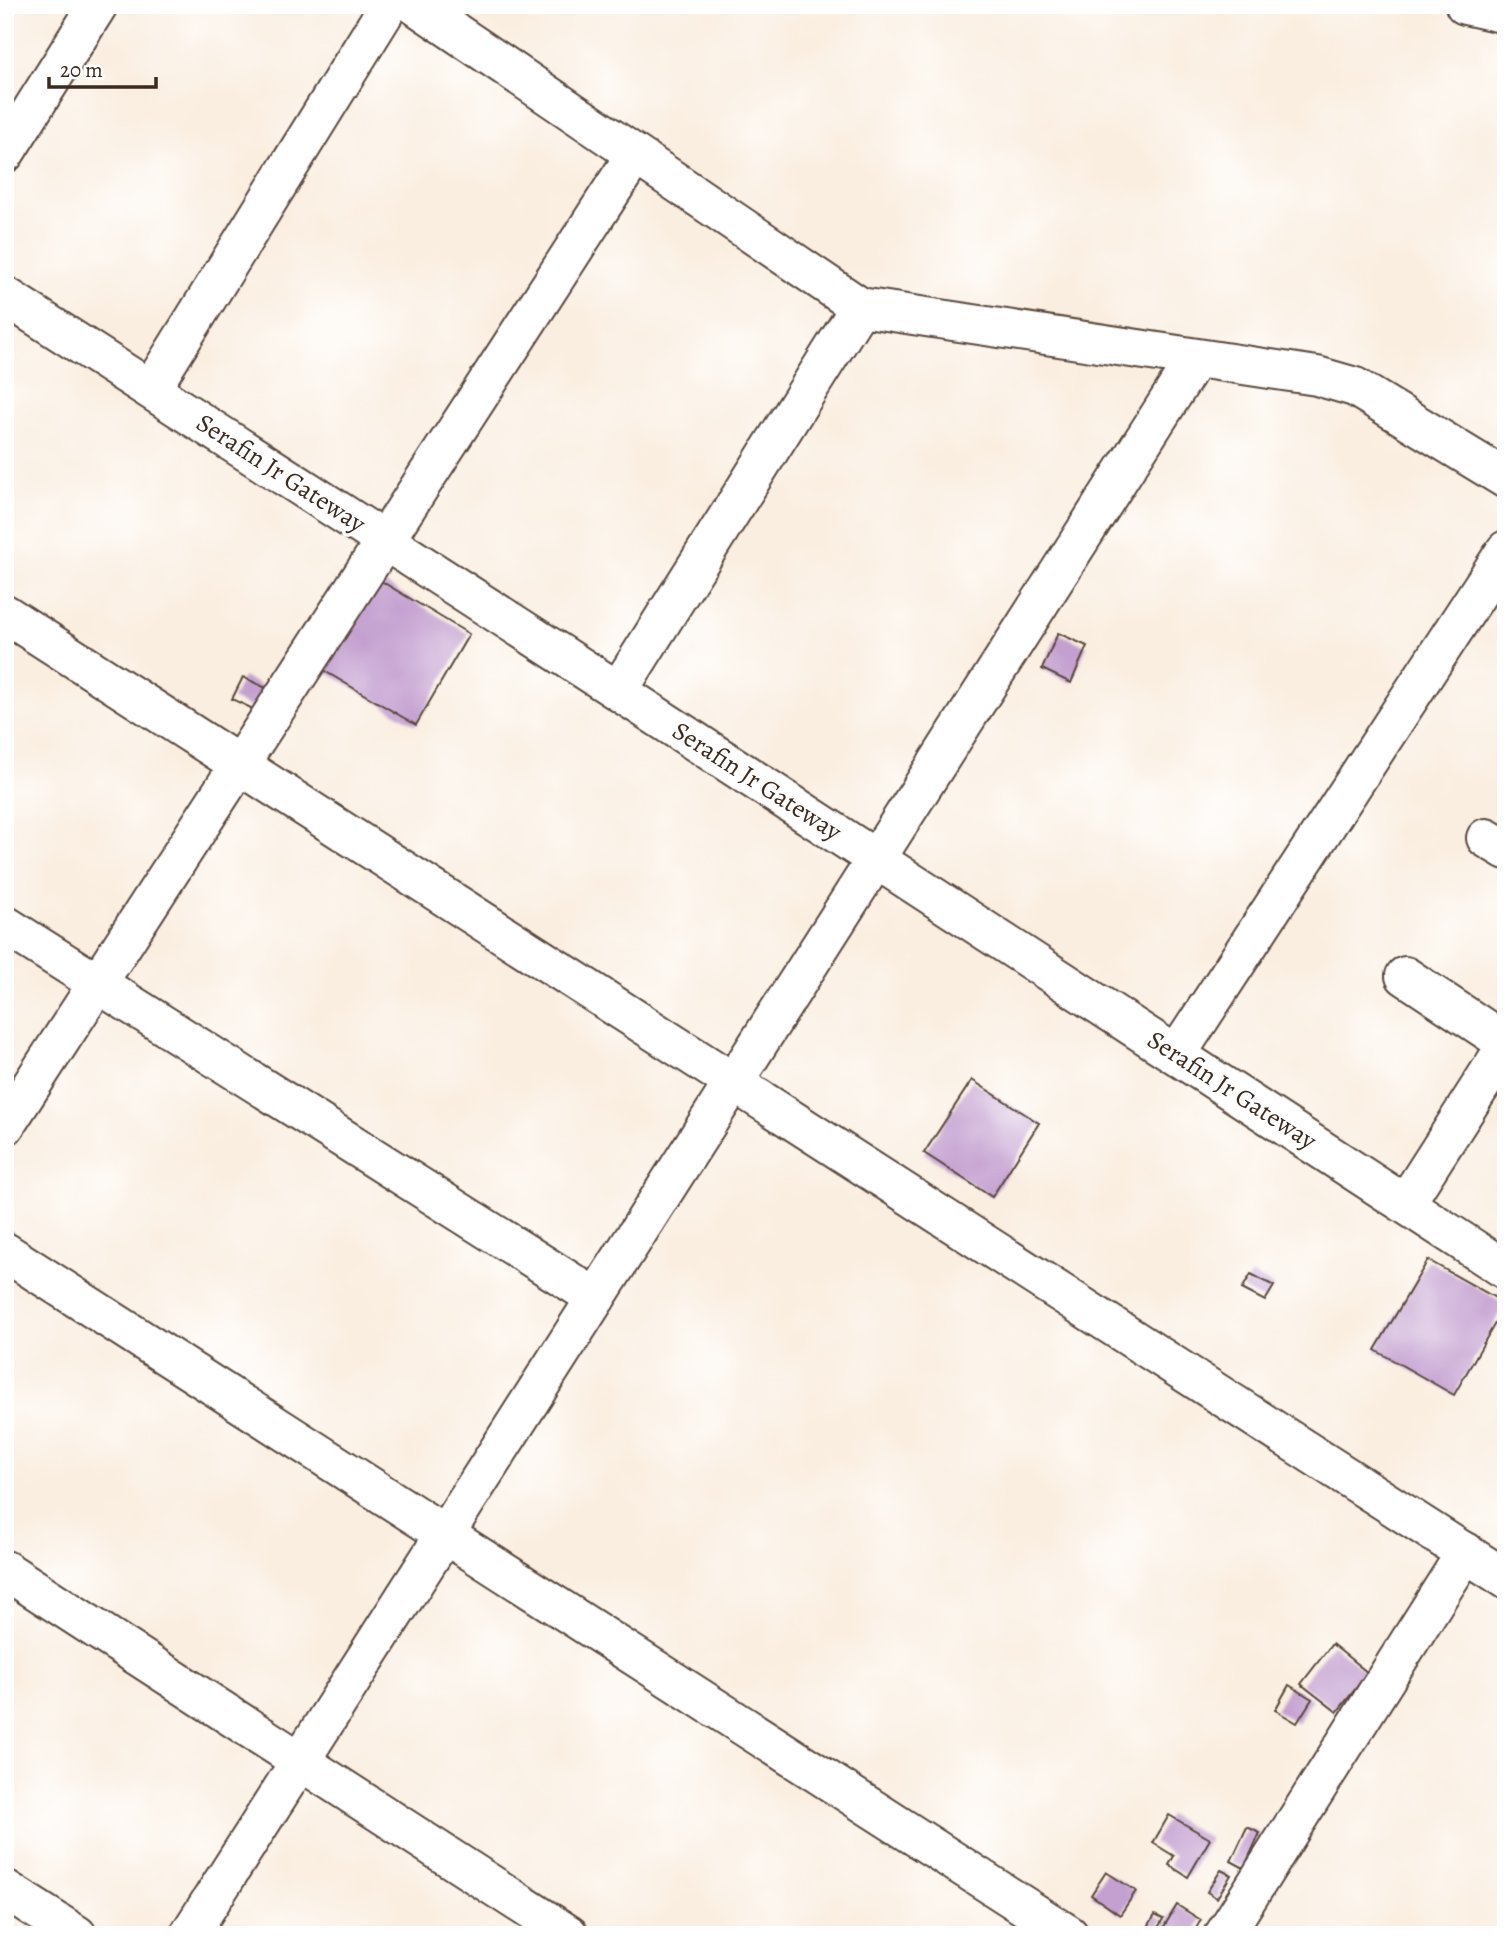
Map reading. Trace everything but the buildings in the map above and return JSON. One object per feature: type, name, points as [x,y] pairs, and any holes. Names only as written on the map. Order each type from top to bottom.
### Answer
[{"type":"street","points":[[5,153],[98,5]]},
{"type":"street","points":[[151,389],[389,5]]},
{"type":"street","points":[[415,5],[860,307],[1317,376],[1355,387],[1506,480]]},
{"type":"street","points":[[1465,5],[1506,14]]},
{"type":"street","points":[[5,1126],[635,155]]},
{"type":"street","name":"Serafin Jr Gateway","points":[[5,296],[877,859],[1506,1270]]},
{"type":"street","points":[[618,691],[860,307]]},
{"type":"street","points":[[189,1935],[1196,358]]},
{"type":"street","points":[[1177,1054],[1506,550]]},
{"type":"street","points":[[5,614],[734,1082],[1492,1561],[1224,1935]]},
{"type":"street","points":[[5,925],[596,1298]]},
{"type":"street","points":[[1405,976],[1506,1044],[1405,1204]]},
{"type":"street","points":[[5,1252],[1069,1935]]},
{"type":"street","points":[[5,1570],[569,1935]]},
{"type":"street","points":[[5,1889],[77,1935]]}]
